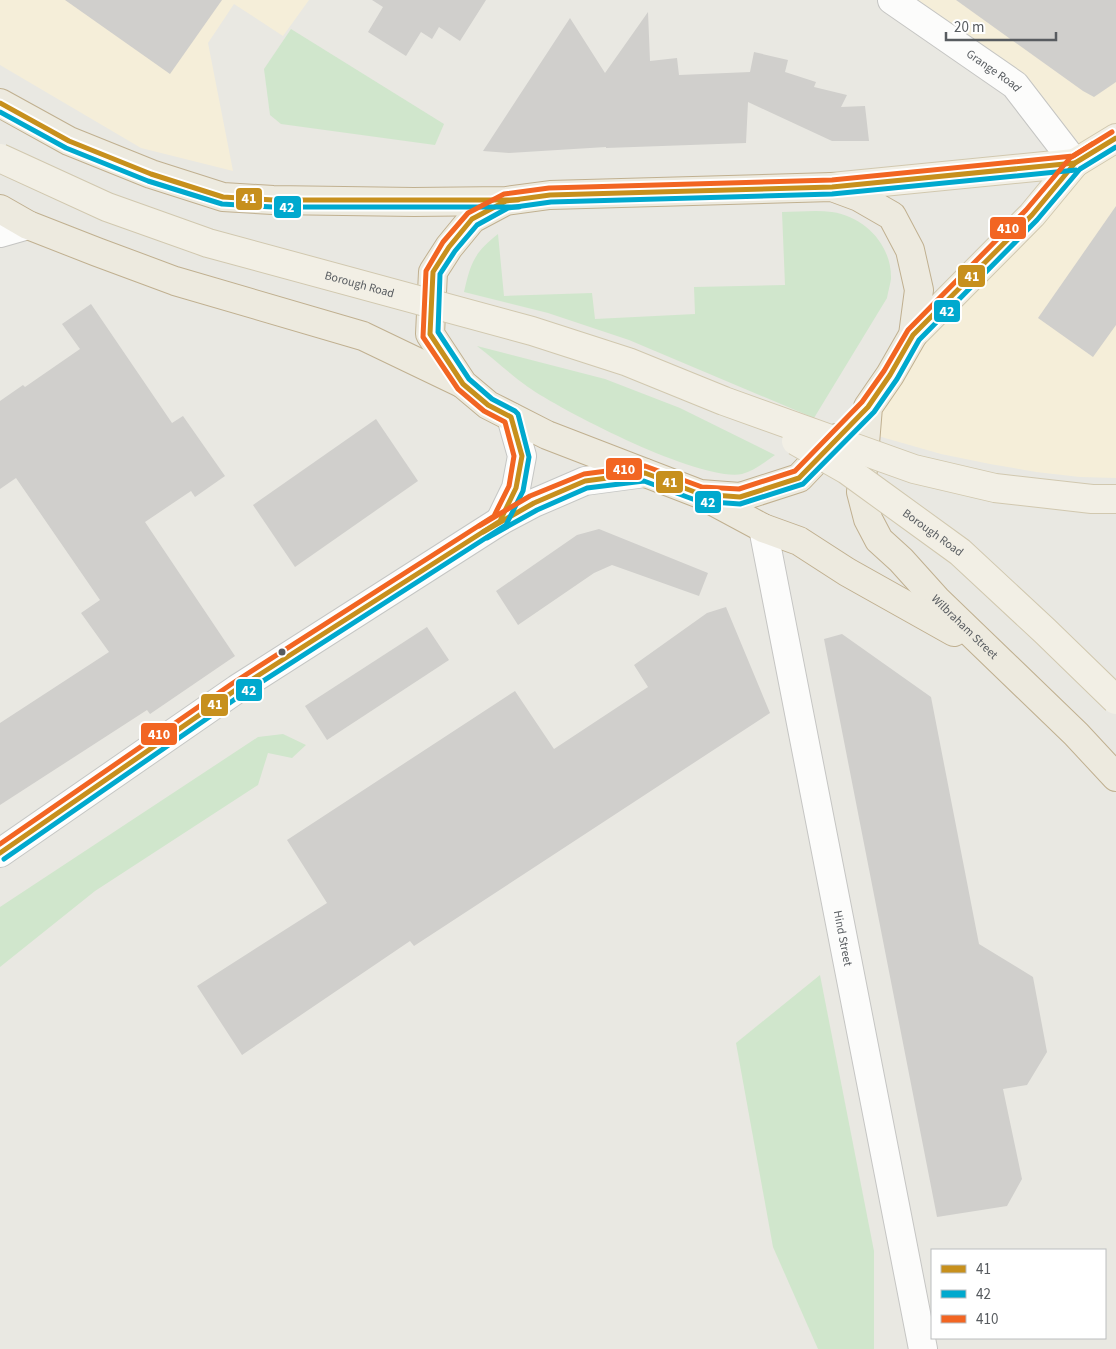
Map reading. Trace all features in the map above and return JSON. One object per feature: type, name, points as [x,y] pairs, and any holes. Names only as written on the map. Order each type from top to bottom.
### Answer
[{"type":"highway","points":[[0,103],[69,142],[151,174],[223,197],[303,201],[506,201],[550,195],[832,187],[859,197],[892,216],[910,250],[919,290],[913,335]]},
{"type":"highway","points":[[462,384],[430,334],[433,272],[472,219],[506,201]]},
{"type":"highway","points":[[0,209],[28,225],[175,281],[363,336],[462,384],[488,405],[547,435],[700,494],[740,497],[798,478],[868,407]]},
{"type":"highway","name":"Wilbraham Street","points":[[913,335],[890,375],[868,407],[861,492],[868,519],[879,540],[936,600],[992,654]]},
{"type":"highway","name":"Wilbraham Street","points":[[700,494],[763,528],[799,541],[847,572],[992,654]]},
{"type":"highway","points":[[992,654],[1076,734],[1116,777]]},
{"type":"main road","points":[[913,335],[1032,215],[1075,164],[1114,141]]},
{"type":"main road","name":"Borough Road","points":[[0,158],[106,206],[208,243],[532,331],[628,362],[724,401],[914,470],[995,488],[1092,499],[1116,499]]},
{"type":"main road","points":[[832,187],[1075,164]]},
{"type":"main road","name":"Borough Road","points":[[724,401],[847,470],[960,552],[1116,700]]},
{"type":"street","name":"Grange Road","points":[[892,0],[1015,85],[1075,164]]},
{"type":"street","points":[[0,233],[28,225]]},
{"type":"street","points":[[500,521],[516,488],[522,456],[511,417]]},
{"type":"street","points":[[0,853],[237,689],[500,521],[534,503],[585,481],[645,473]]},
{"type":"street","name":"Hind Street","points":[[763,528],[923,1349]]},
{"type":"shaded area","points":[[0,0],[309,0],[283,36],[234,4],[208,43],[233,171],[141,148],[0,65]]},
{"type":"shaded area","points":[[877,0],[1116,0],[1116,478],[1080,477],[990,464],[941,454],[878,436],[868,407],[1075,163],[1015,85]]},
{"type":"green space","points":[[291,29],[444,124],[435,145],[281,124],[270,115],[264,69]]},
{"type":"green space","points":[[782,212],[832,212],[855,220],[865,226],[881,244],[887,255],[890,267],[891,279],[887,298],[814,418],[629,340],[548,313],[464,292],[475,259],[484,247],[498,234],[504,296],[592,293],[595,319],[695,314],[694,287],[785,285]]},
{"type":"green space","points":[[477,346],[605,379],[680,408],[775,455],[755,469],[742,474],[722,474],[665,457],[600,428],[546,398],[521,382]]},
{"type":"green space","points":[[283,734],[306,745],[292,758],[268,753],[258,785],[95,891],[0,967],[0,907],[258,737]]},
{"type":"green space","points":[[820,975],[874,1251],[874,1349],[818,1349],[773,1247],[736,1043]]},
{"type":"building","points":[[65,0],[222,0],[170,74]]},
{"type":"building","points":[[372,0],[486,0],[460,41],[439,27],[432,39],[421,32],[406,56],[368,32],[383,7]]},
{"type":"building","points":[[956,0],[1116,0],[1116,82],[1094,97]]},
{"type":"building","points":[[648,12],[650,61],[677,58],[679,75],[750,72],[754,52],[788,60],[785,72],[816,82],[814,87],[847,95],[841,107],[865,106],[869,141],[832,141],[748,102],[746,143],[606,147],[509,153],[483,151],[570,18],[605,73]]},
{"type":"building","points":[[1116,206],[1116,325],[1093,357],[1038,318]]},
{"type":"building","points":[[91,304],[172,423],[183,416],[225,476],[195,497],[191,491],[145,522],[235,656],[150,714],[147,710],[0,805],[0,723],[109,652],[81,613],[100,600],[16,478],[0,489],[0,401],[23,385],[25,387],[80,349],[62,324]]},
{"type":"building","points":[[376,419],[418,481],[295,567],[253,505]]},
{"type":"building","points":[[599,529],[708,573],[699,596],[612,565],[594,573],[518,625],[496,591],[577,535]]},
{"type":"building","points":[[726,607],[770,713],[414,946],[410,941],[242,1055],[197,986],[327,903],[287,840],[515,691],[554,749],[648,687],[634,665],[707,613]]},
{"type":"building","points":[[427,627],[449,660],[327,740],[305,706]]},
{"type":"building","points":[[842,634],[931,697],[979,944],[1033,977],[1047,1052],[1027,1085],[1003,1089],[1022,1179],[1007,1206],[937,1217],[824,639]]},
{"type":"transit line","name":"41","points":[[0,103],[69,141],[151,174],[223,197],[273,200],[518,200]]},
{"type":"transit line","name":"42","points":[[0,112],[66,148],[148,181],[222,204],[273,207],[519,207]]},
{"type":"transit line","name":"410","points":[[0,844],[233,683],[494,516],[509,486],[514,456],[505,422],[484,411],[458,389],[423,337],[426,271],[443,242],[468,213],[504,194],[549,188],[832,180],[1073,156],[1112,132]]},
{"type":"transit line","name":"41","points":[[483,532],[534,503],[585,481],[645,473],[700,494],[740,497],[799,478],[868,407],[890,375],[913,335],[1032,215],[1075,163],[1116,138]]},
{"type":"transit line","name":"410","points":[[479,526],[530,496],[584,474],[645,466],[702,487],[739,489],[795,471],[862,402],[884,371],[908,330],[1026,210],[1070,158],[1092,144]]},
{"type":"transit line","name":"42","points":[[487,538],[537,510],[587,488],[644,481],[698,501],[740,504],[803,484],[874,412],[897,379],[919,340],[1037,220],[1080,169],[1116,147]]},
{"type":"transit line","name":"41","points":[[0,853],[237,689],[500,521],[516,488],[522,456],[511,417],[488,405],[463,384],[430,334],[433,272],[449,247],[472,219],[506,201],[550,195],[832,187],[1075,163]]},
{"type":"transit line","name":"42","points":[[4,859],[241,695],[506,525],[523,491],[529,457],[518,414],[492,399],[469,379],[438,332],[440,274],[455,251],[477,225],[508,208],[551,202],[832,194],[1076,170]]}]
